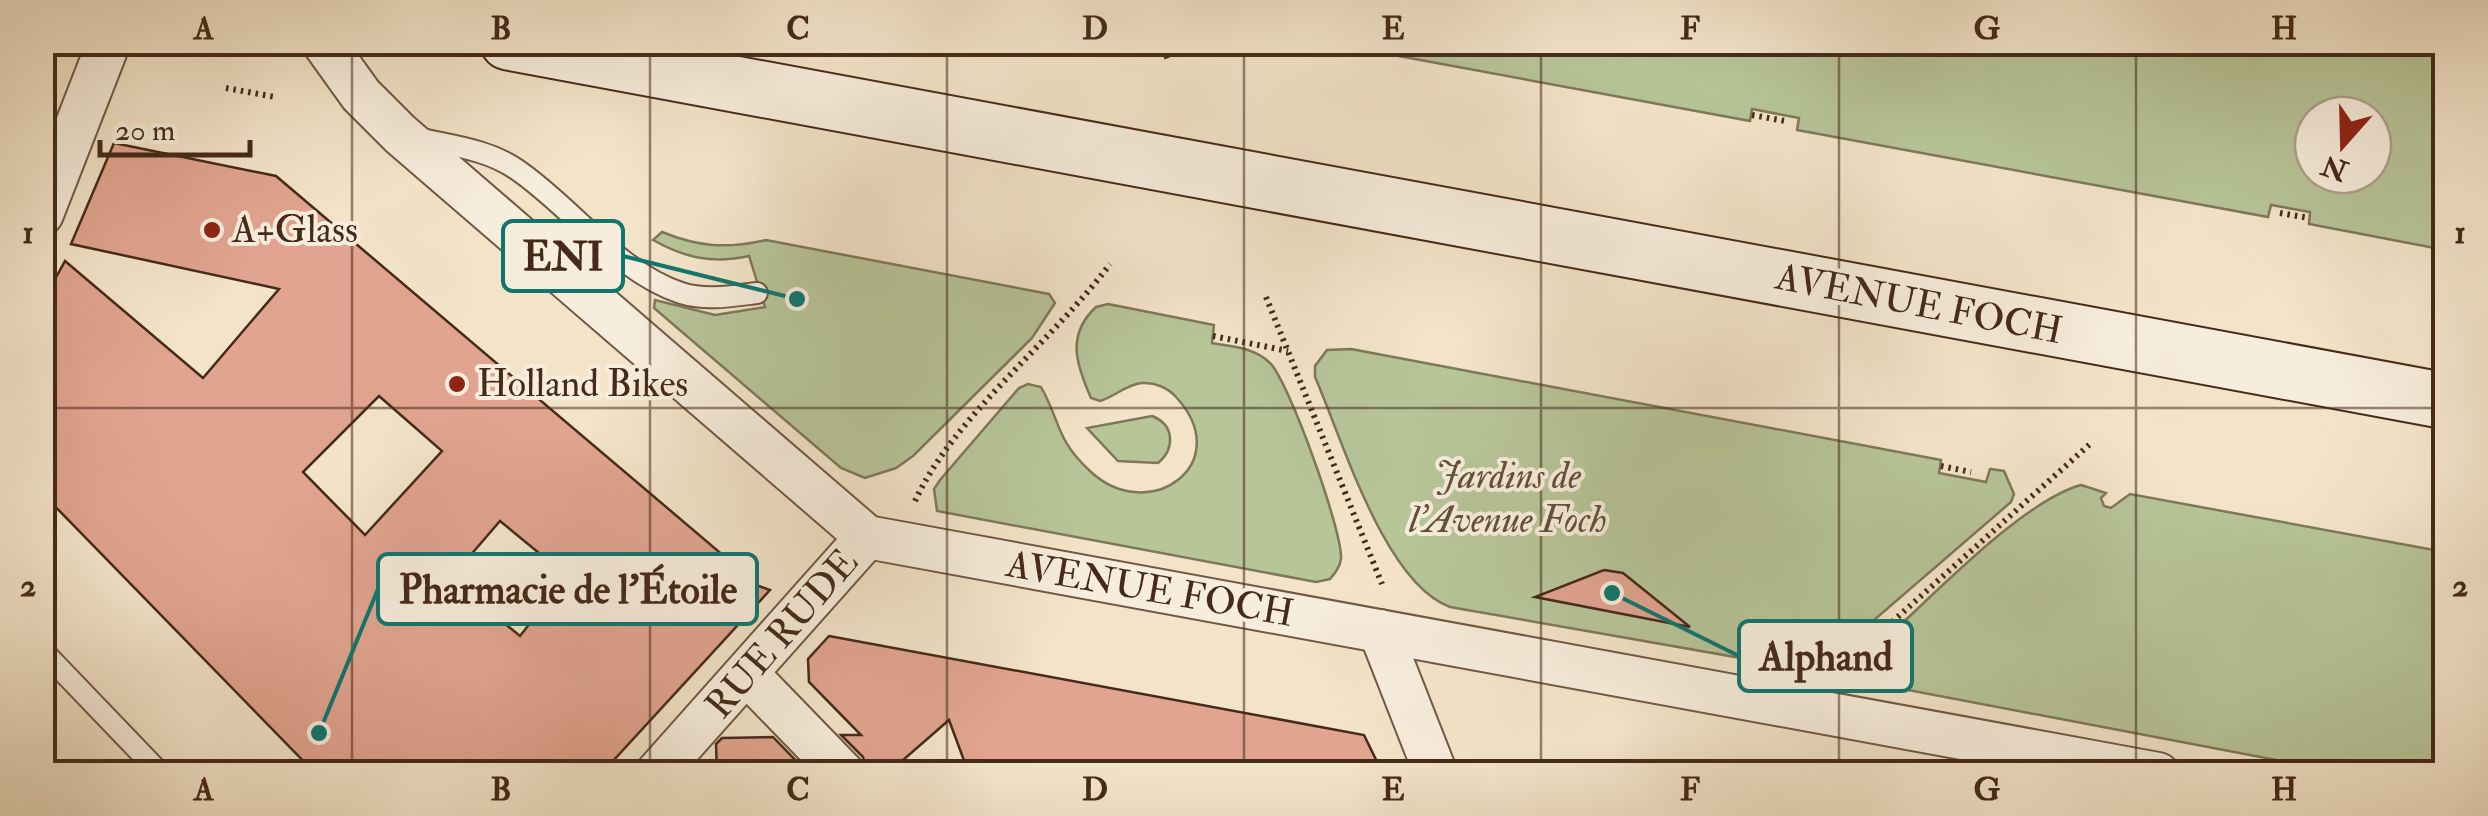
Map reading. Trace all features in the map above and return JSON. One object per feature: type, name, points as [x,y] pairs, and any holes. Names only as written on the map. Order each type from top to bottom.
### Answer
[{"type":"main road","name":"AVENUE FOCH","points":[[508,42],[2446,402]]},
{"type":"street","points":[[42,214],[109,42]]},
{"type":"street","points":[[323,42],[360,94],[400,134],[867,538]]},
{"type":"street","name":"AVENUE FOCH","points":[[867,538],[1384,615],[2158,774]]},
{"type":"street","name":"RUE RUDE","points":[[656,774],[867,538]]},
{"type":"street","points":[[1384,615],[1436,774]]},
{"type":"street","points":[[748,675],[844,774]]},
{"type":"lane","points":[[400,134],[486,154],[515,169],[649,278],[666,286],[710,298],[757,293]]},
{"type":"lane","points":[[42,650],[161,774]]},
{"type":"path","points":[[1161,42],[1168,60]]},
{"type":"path","points":[[226,88],[275,97]]},
{"type":"path","points":[[1752,115],[1784,122]]},
{"type":"path","points":[[2280,213],[2309,218]]},
{"type":"path","points":[[911,509],[932,462],[1079,306],[1110,264]]},
{"type":"path","points":[[1266,297],[1384,615]]},
{"type":"path","points":[[1213,336],[1288,351]]},
{"type":"path","points":[[1841,668],[2090,444]]},
{"type":"path","points":[[1941,466],[1971,472]]},
{"type":"path","points":[[42,748],[68,774]]},
{"type":"green space","points":[[1328,43],[2445,43],[2445,250],[2309,224],[2310,212],[2271,205],[2268,217],[1797,130],[1799,118],[1752,109],[1750,121]]},
{"type":"green space","points":[[662,232],[713,245],[766,240],[1049,294],[1055,303],[1032,338],[913,456],[896,468],[865,478],[841,468],[654,308],[655,300],[715,315],[765,307],[749,256],[711,259],[688,255],[653,240]]},
{"type":"green space","name":"Jardins de l'Avenue Foch","points":[[1108,304],[1214,325],[1212,343],[1250,351],[1270,363],[1301,426],[1333,520],[1341,559],[1330,579],[1316,582],[937,511],[934,489],[940,480],[1019,388],[1028,384],[1041,387],[1065,440],[1079,460],[1114,487],[1138,492],[1160,489],[1178,479],[1191,464],[1197,444],[1192,421],[1169,391],[1142,383],[1100,401],[1091,398],[1078,362],[1077,339],[1080,328],[1096,307]]},
{"type":"green space","name":"Jardins de l'Avenue Foch","points":[[1351,349],[1941,460],[1939,473],[1986,482],[1990,469],[2004,471],[2014,494],[2011,502],[1815,671],[1450,607],[1426,593],[1385,540],[1315,377],[1315,366],[1327,350]]},
{"type":"green space","points":[[1152,416],[1165,425],[1170,438],[1158,463],[1118,461],[1087,428]]},
{"type":"green space","points":[[2081,485],[2106,493],[2101,498],[2104,506],[2111,508],[2130,494],[2445,552],[2445,773],[2345,773],[1871,683],[1870,664],[1881,643],[2004,531],[2057,495]]},
{"type":"building","points":[[114,143],[276,176],[731,562],[726,574],[770,590],[601,774],[316,774],[42,493],[42,303],[65,261],[203,378],[279,289],[71,244]],"holes":[[[379,396],[442,451],[365,535],[303,472]],[[500,521],[567,576],[520,636],[450,579]]]},
{"type":"building","points":[[1604,570],[1623,573],[1690,627],[1535,597]]},
{"type":"building","points":[[829,636],[1364,735],[1383,774],[969,774],[949,720],[887,774],[868,774],[863,757],[841,735],[861,735],[809,682],[808,659]]},
{"type":"building","points":[[773,737],[809,774],[717,774],[716,744],[722,738]]},
{"type":"place","name":"A+Glass","points":[[212,230]]},
{"type":"place","name":"ENI","points":[[797,299]]},
{"type":"place","name":"Holland Bikes","points":[[457,384]]},
{"type":"place","name":"Alphand","points":[[1612,593]]},
{"type":"place","name":"Pharmacie de l'Étoile","points":[[319,733]]}]
